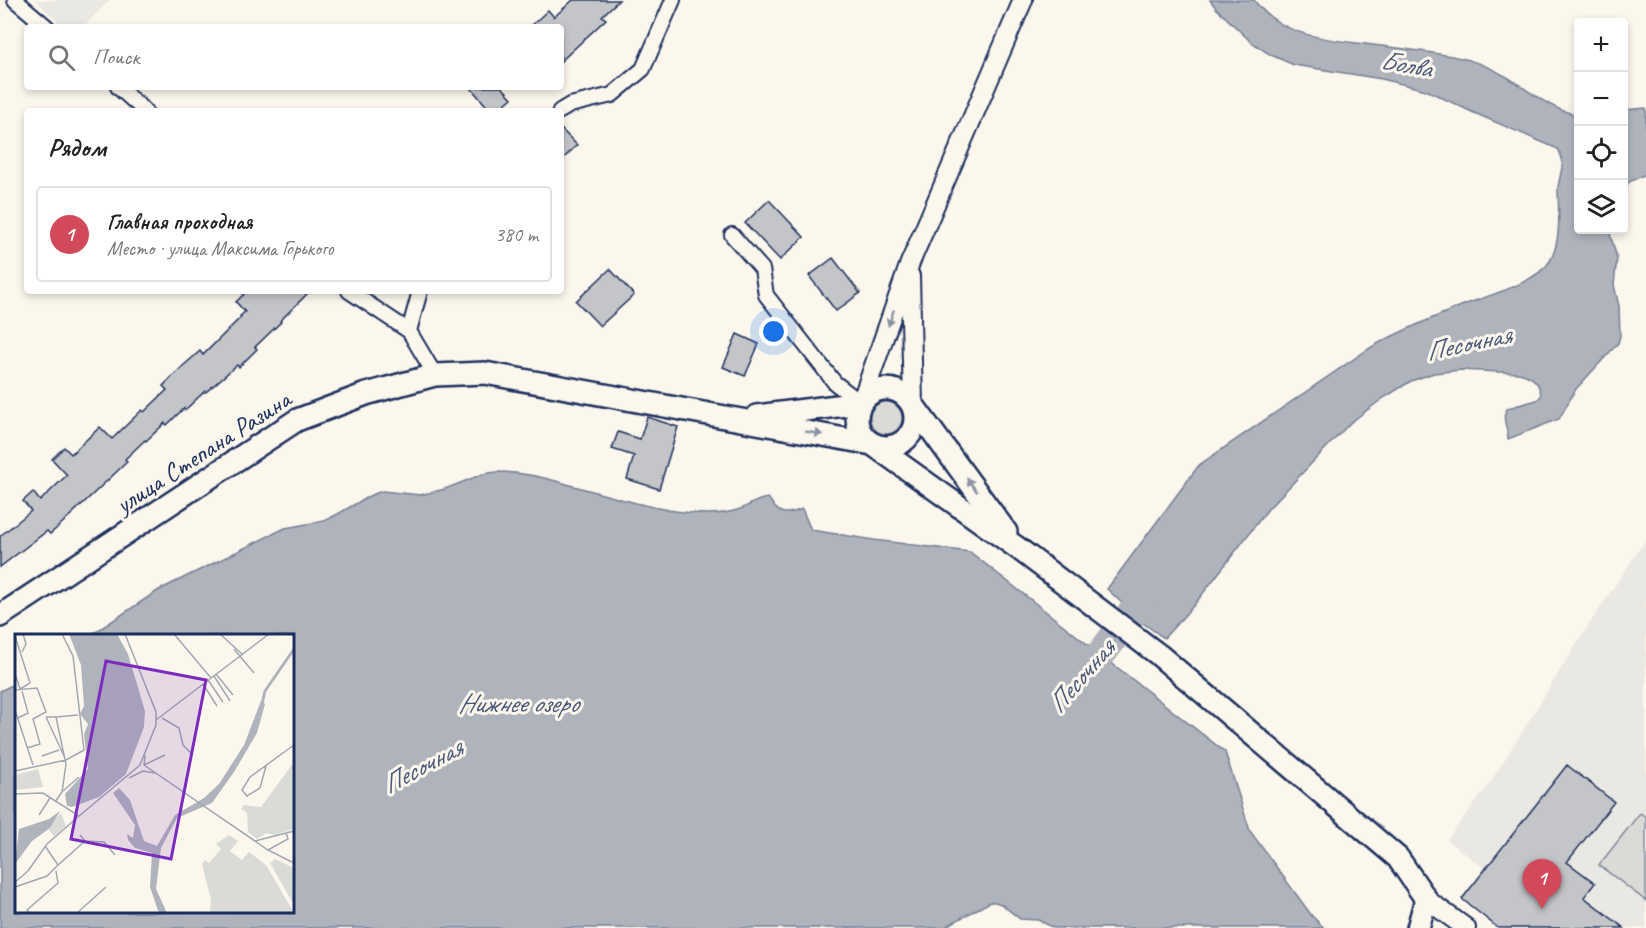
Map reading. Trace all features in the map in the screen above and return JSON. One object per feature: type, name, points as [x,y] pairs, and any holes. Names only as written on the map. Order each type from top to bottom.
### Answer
[{"type":"main road","points":[[1023,0],[910,263],[857,411],[859,430],[872,444],[1019,549],[1160,655],[1398,858],[1426,899],[1466,928]]},
{"type":"main road","points":[[872,444],[890,447],[899,444],[912,432],[915,423],[910,263]]},
{"type":"main road","name":"улица Степана Разина","points":[[0,616],[297,420],[366,394],[435,375],[485,373],[872,444]]},
{"type":"main road","points":[[736,419],[861,403],[874,391],[883,388],[901,392],[908,398],[1019,549]]},
{"type":"main road","points":[[1418,928],[1426,899]]},
{"type":"street","points":[[15,0],[43,24]]},
{"type":"street","points":[[564,109],[570,105],[612,95],[643,69],[673,0]]},
{"type":"street","points":[[121,90],[142,108]]},
{"type":"street","points":[[732,235],[762,269],[766,295],[835,384],[861,403]]},
{"type":"street","points":[[354,294],[409,331],[435,375]]},
{"type":"street","points":[[409,331],[419,294]]},
{"type":"shaded area","points":[[36,0],[110,0],[86,24],[60,24]]},
{"type":"shaded area","points":[[886,402],[897,407],[902,418],[897,429],[886,434],[875,429],[870,418],[875,407]]},
{"type":"shaded area","points":[[1646,539],[1646,928],[1624,928],[1584,897],[1595,883],[1582,873],[1555,878],[1614,802],[1568,765],[1485,869],[1447,840],[1490,783],[1584,632]]},
{"type":"shaded area","points":[[1640,813],[1646,817],[1646,901],[1599,865]]},
{"type":"water","name":"Болва","points":[[1210,0],[1254,0],[1277,21],[1304,34],[1469,60],[1501,74],[1559,109],[1574,114],[1574,234],[1610,234],[1617,258],[1614,285],[1619,306],[1620,336],[1618,343],[1576,389],[1559,419],[1508,439],[1504,419],[1508,408],[1537,400],[1541,396],[1537,383],[1524,374],[1461,370],[1434,373],[1411,381],[1382,399],[1350,423],[1268,509],[1194,605],[1164,638],[1143,623],[1107,589],[1199,465],[1370,348],[1392,336],[1534,276],[1550,261],[1554,253],[1558,227],[1558,187],[1562,160],[1558,149],[1426,90],[1382,79],[1294,65],[1271,55],[1251,42]]},
{"type":"water","points":[[1646,108],[1646,174],[1628,183],[1628,126],[1628,110]]},
{"type":"water","name":"Нижнее озеро","points":[[518,473],[623,500],[699,514],[731,512],[768,498],[775,508],[783,513],[802,509],[811,530],[970,552],[1225,752],[1250,831],[1312,916],[1324,928],[1054,928],[1038,920],[1020,919],[1001,904],[990,902],[943,928],[0,928],[0,691],[15,684],[15,913],[294,913],[294,634],[93,634],[159,590],[285,528],[324,521],[382,491],[420,495],[445,489],[483,474]]},
{"type":"building","points":[[573,0],[619,0],[602,16],[606,19],[564,58],[564,24],[533,24],[548,10],[554,17]]},
{"type":"building","points":[[473,90],[505,90],[512,98],[500,108],[488,108]]},
{"type":"building","points":[[564,132],[577,145],[564,158]]},
{"type":"building","points":[[769,200],[804,237],[780,260],[745,223]]},
{"type":"building","points":[[833,258],[860,293],[836,311],[809,276]]},
{"type":"building","points":[[610,269],[634,295],[600,326],[576,301]]},
{"type":"building","points":[[244,294],[307,294],[255,347],[257,349],[239,367],[237,365],[185,410],[184,408],[167,425],[165,423],[145,440],[125,459],[127,462],[50,534],[47,531],[0,567],[0,536],[31,511],[23,501],[33,492],[40,501],[67,475],[52,459],[64,447],[71,454],[100,427],[112,439],[142,410],[144,412],[167,390],[163,386],[183,366],[200,351],[203,355],[241,317],[245,312],[236,302]]},
{"type":"building","points":[[737,334],[759,344],[745,376],[723,367]]},
{"type":"building","points":[[647,417],[678,427],[659,489],[627,479],[634,456],[612,449],[618,432],[640,439]]},
{"type":"building","points":[[1567,765],[1614,802],[1567,862],[1595,883],[1584,897],[1624,928],[1498,928],[1462,899]]},
{"type":"waterway","name":"Песочная","points":[[1075,688],[1157,581]]},
{"type":"place","name":"Главная проходная","points":[[1542,909]]}]
